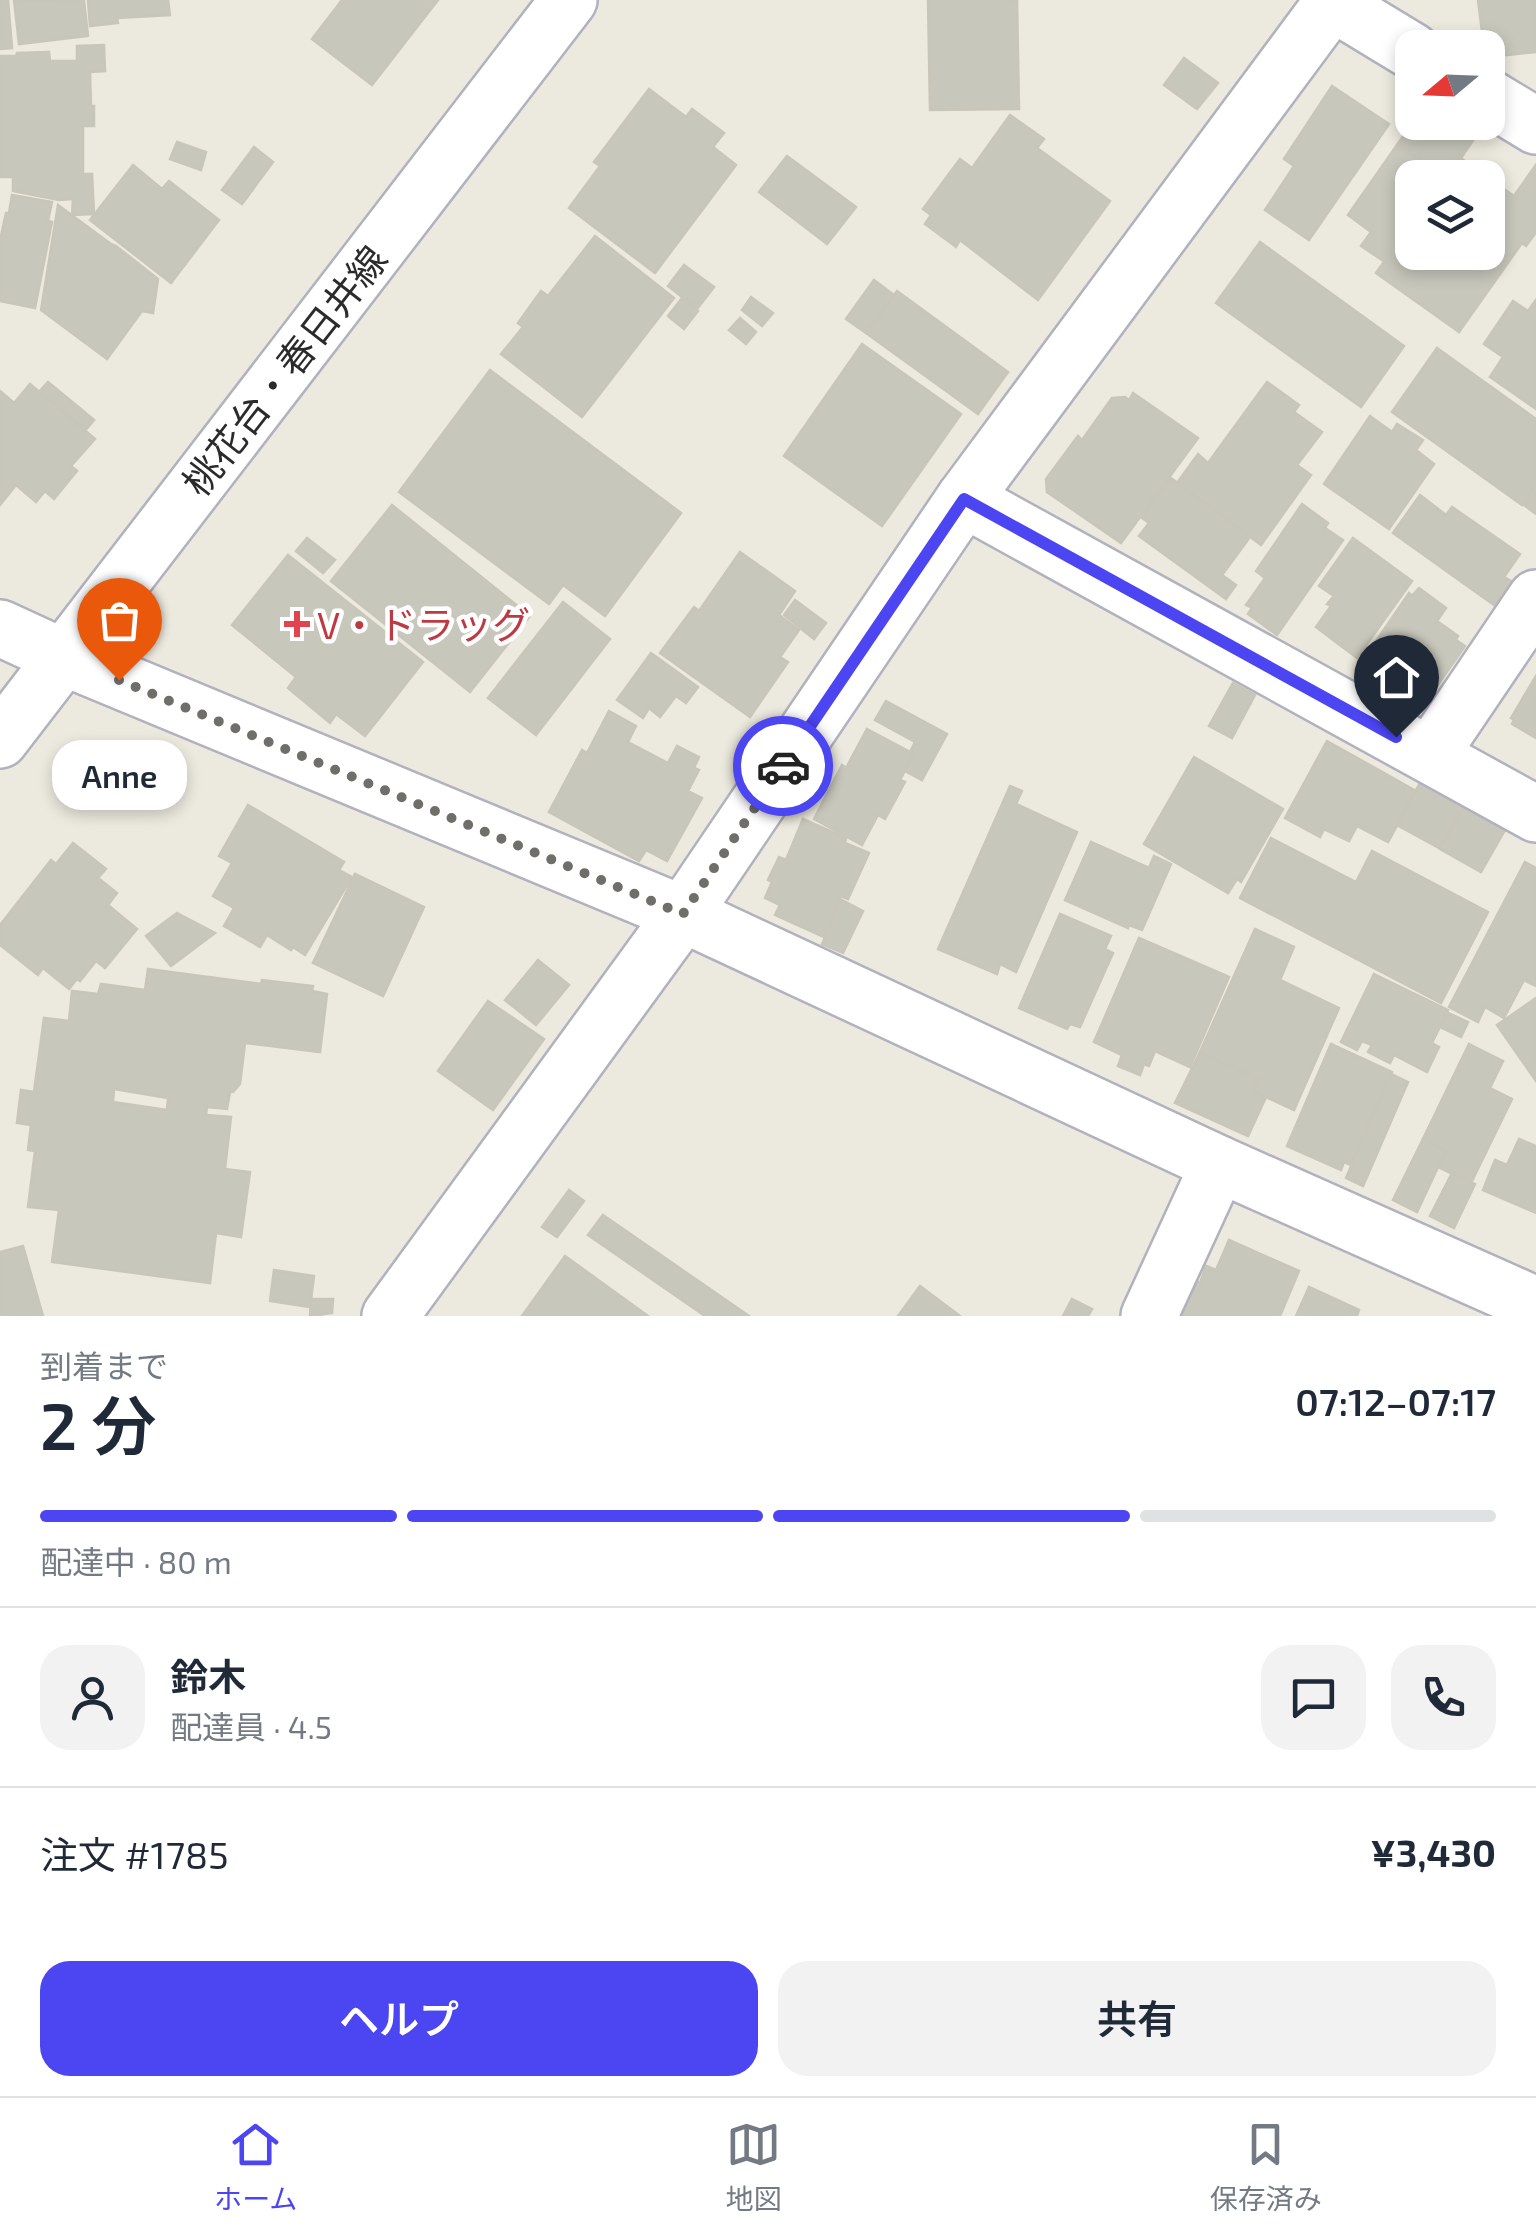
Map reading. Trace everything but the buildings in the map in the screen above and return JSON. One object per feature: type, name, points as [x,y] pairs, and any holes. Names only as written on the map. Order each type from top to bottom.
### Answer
[{"type":"street","name":"桃花台・春日井線","points":[[0,740],[569,0]]},
{"type":"street","points":[[390,1316],[683,914],[964,499],[1331,1],[1395,41]]},
{"type":"street","points":[[1505,107],[1536,126]]},
{"type":"street","points":[[964,499],[1536,814]]},
{"type":"street","points":[[1430,755],[1536,598]]},
{"type":"street","points":[[0,628],[63,658],[683,914],[1219,1164],[1536,1305]]},
{"type":"street","points":[[1149,1316],[1219,1164]]},
{"type":"way so far","points":[[119,680],[683,914],[783,766]]},
{"type":"place","name":"V・ドラッグ","points":[[297,624]]},
{"type":"place","name":"Anne","points":[[119,680]]},
{"type":"route","points":[[783,766],[964,499],[1396,737]]}]
